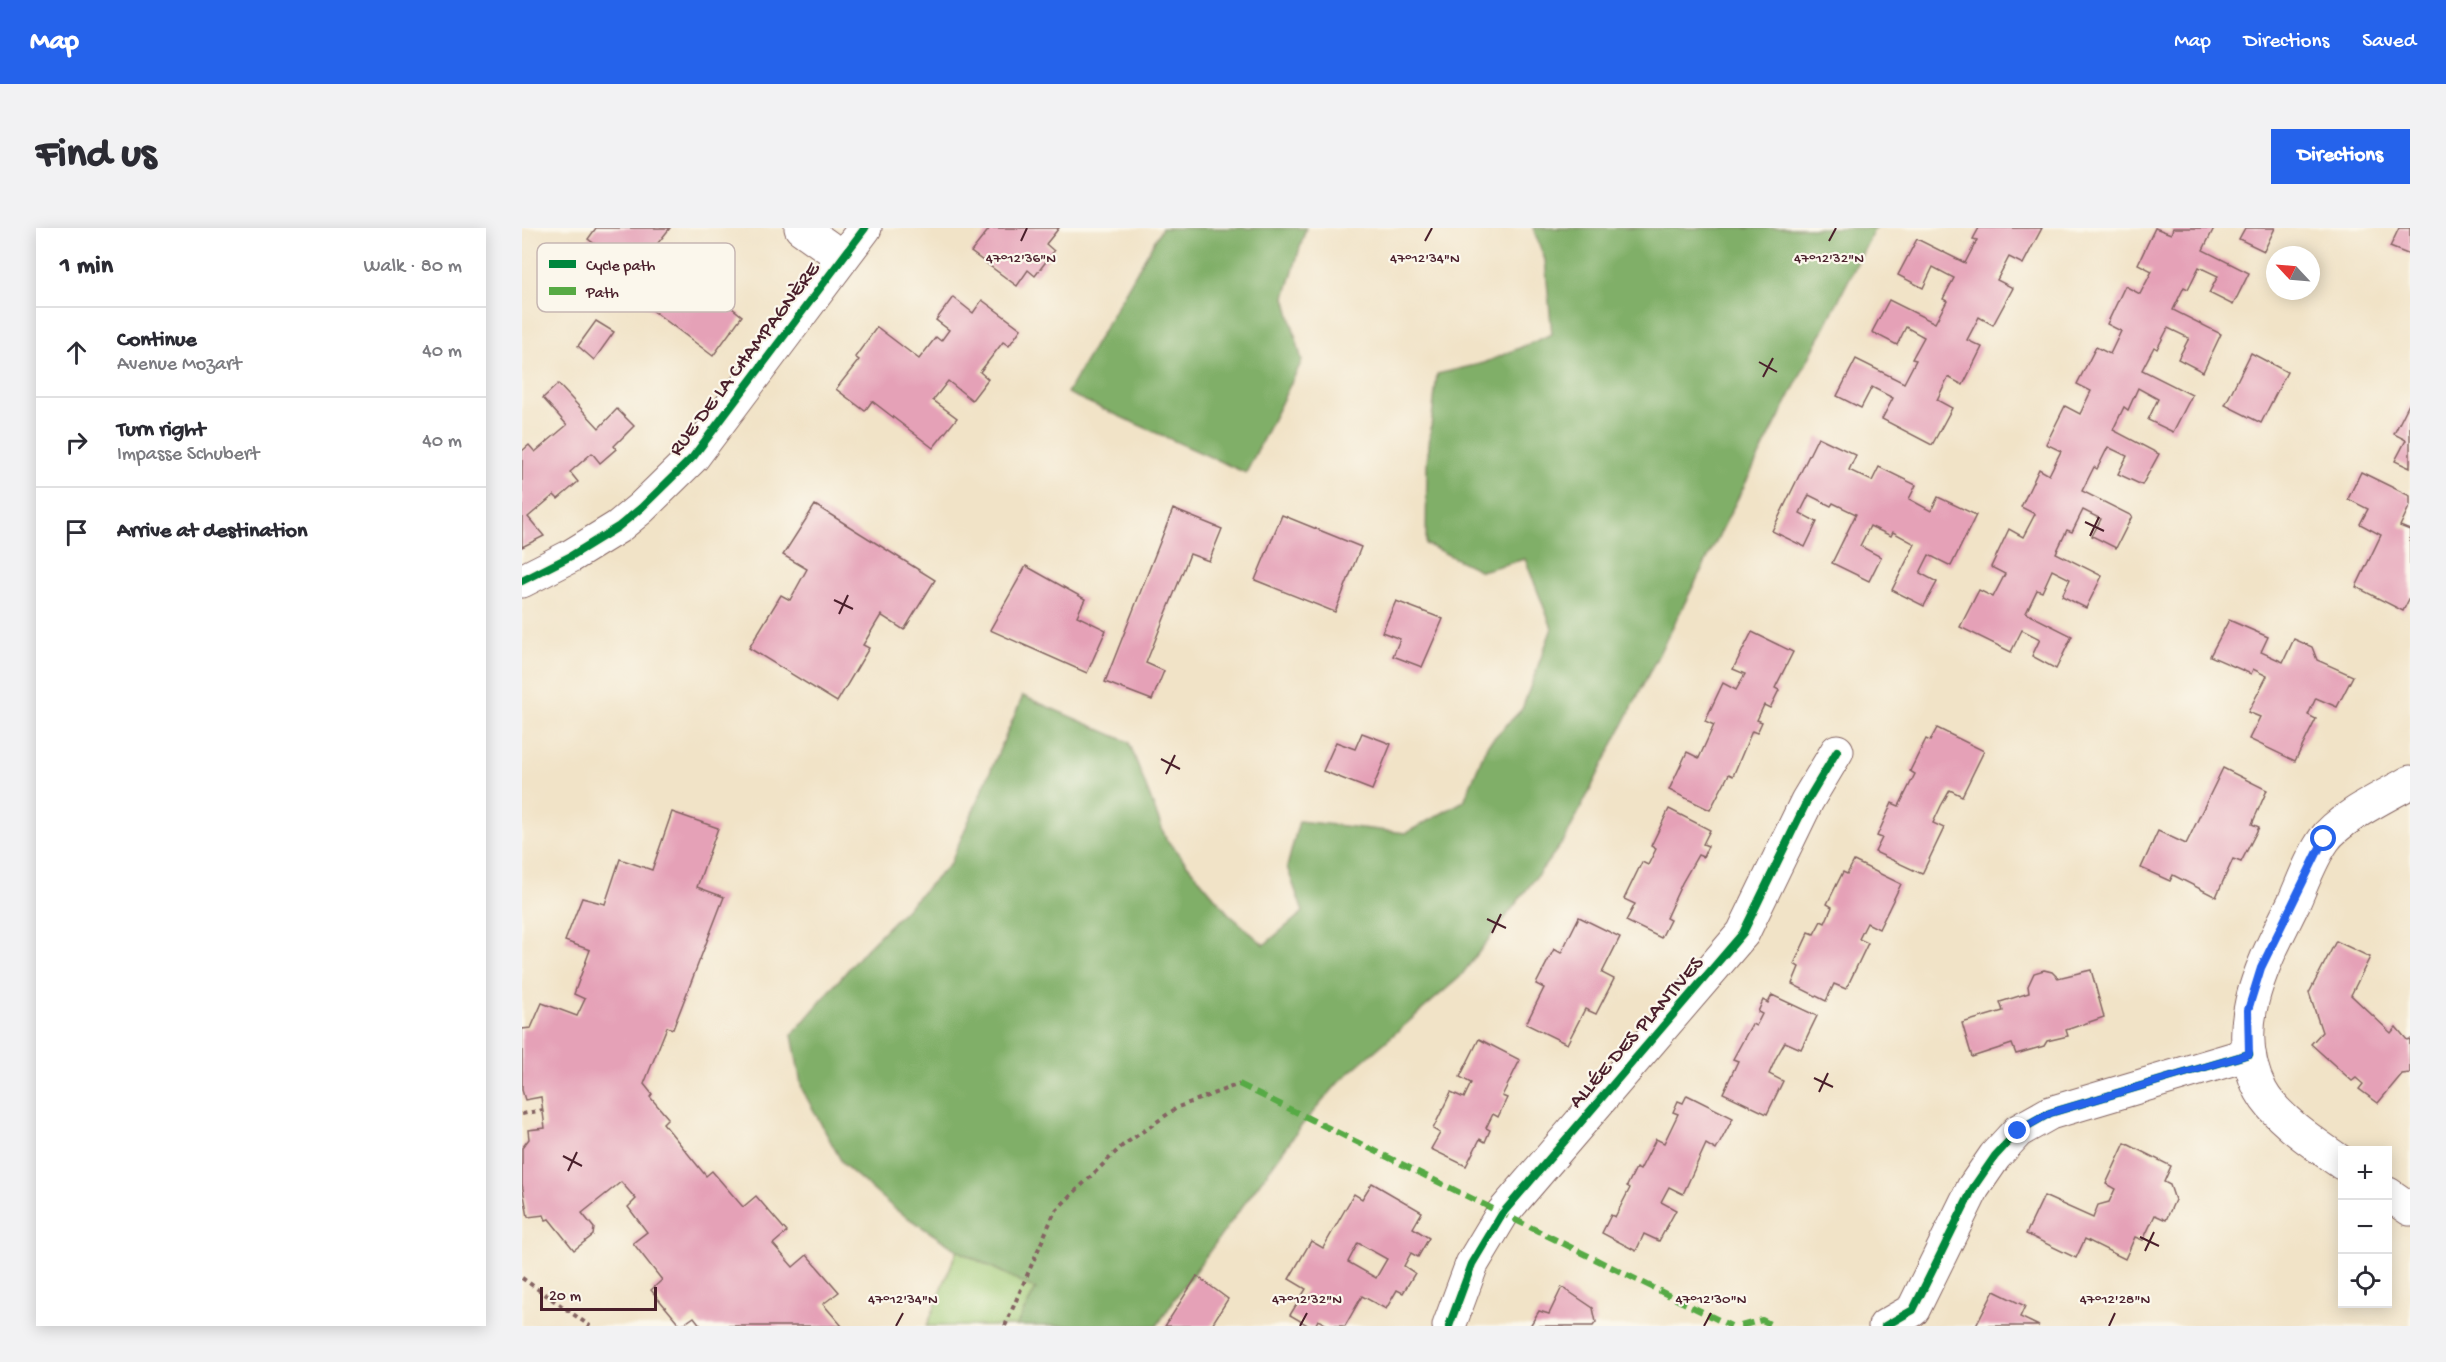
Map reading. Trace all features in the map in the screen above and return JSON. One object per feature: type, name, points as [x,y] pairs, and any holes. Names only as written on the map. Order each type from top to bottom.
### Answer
[{"type":"street","points":[[801,228],[842,257]]},
{"type":"street","name":"RUE DE LA CHAMPAGNÈRE","points":[[522,580],[571,556],[618,527],[693,458],[865,228]]},
{"type":"street","name":"ALLÉE DES PLANTIVES","points":[[1449,1326],[1473,1264],[1502,1214],[1743,933],[1807,801],[1837,751]]},
{"type":"street","points":[[2338,1159],[2286,1121],[2261,1092],[2249,1054],[2248,1010],[2261,968],[2324,839],[2349,818],[2410,782]]},
{"type":"street","points":[[1886,1326],[1912,1310],[1973,1188],[1995,1156],[2018,1131],[2050,1113],[2249,1054]]},
{"type":"street","points":[[2392,1197],[2410,1209]]},
{"type":"path","points":[[1005,1326],[1055,1211],[1122,1146],[1178,1107],[1239,1084]]},
{"type":"path","points":[[522,1114],[543,1110]]},
{"type":"path","points":[[522,1278],[590,1326]]},
{"type":"green space","points":[[1162,228],[1306,228],[1285,297],[1302,361],[1246,473],[1067,393]]},
{"type":"green space","points":[[1533,228],[1875,228],[1565,839],[1460,977],[1339,1082],[1302,1125],[1157,1326],[1016,1326],[1036,1289],[957,1250],[896,1210],[843,1164],[802,1089],[792,1035],[863,952],[950,864],[1023,696],[1129,742],[1166,839],[1228,913],[1264,945],[1303,912],[1287,867],[1299,821],[1406,833],[1464,801],[1487,745],[1522,709],[1552,628],[1525,559],[1481,571],[1426,544],[1427,462],[1437,374],[1484,363],[1552,334],[1545,260]]},
{"type":"green space","points":[[957,1250],[1036,1289],[1016,1326],[927,1326]]},
{"type":"building","points":[[596,228],[670,228],[658,243],[593,243],[588,239]]},
{"type":"building","points":[[990,228],[1059,228],[1046,244],[1054,251],[1035,276],[1028,270],[1017,286],[971,252]]},
{"type":"building","points":[[1979,228],[2042,228],[2023,264],[2009,257],[1997,280],[2013,288],[1993,325],[1979,317],[1967,340],[1982,347],[1963,385],[1948,377],[1937,400],[1952,408],[1932,445],[1882,419],[1893,398],[1872,387],[1861,408],[1837,396],[1856,359],[1904,383],[1916,360],[1912,359],[1924,337],[1906,327],[1897,345],[1872,332],[1889,300],[1935,323],[1947,301],[1943,299],[1954,278],[1933,267],[1923,288],[1898,275],[1917,239],[1965,263],[1977,240],[1973,239]]},
{"type":"building","points":[[2155,228],[2171,234],[2173,228],[2214,228],[2203,250],[2249,273],[2233,305],[2209,293],[2218,276],[2199,267],[2188,289],[2184,287],[2173,310],[2221,334],[2203,372],[2178,359],[2189,338],[2168,328],[2157,349],[2154,347],[2142,370],[2192,395],[2173,432],[2148,420],[2158,399],[2138,388],[2128,410],[2124,407],[2113,430],[2159,454],[2142,485],[2118,474],[2127,456],[2108,447],[2097,469],[2094,467],[2082,491],[2132,516],[2116,548],[2092,536],[2101,519],[2083,510],[2072,532],[2067,530],[2056,553],[2102,576],[2086,608],[2062,596],[2070,579],[2052,570],[2042,592],[2037,590],[2026,613],[2072,636],[2056,669],[2032,656],[2040,639],[2022,630],[2011,652],[1960,627],[1979,590],[1993,597],[2005,574],[1991,567],[2009,529],[2023,537],[2035,514],[2021,507],[2039,469],[2049,475],[2061,451],[2046,444],[2065,406],[2080,414],[2091,391],[2077,384],[2096,347],[2110,354],[2121,331],[2107,324],[2125,286],[2140,294],[2152,271],[2138,264]]},
{"type":"building","points":[[2245,228],[2275,228],[2264,251],[2239,239]]},
{"type":"building","points":[[2399,228],[2410,228],[2410,255],[2390,247]]},
{"type":"building","points":[[953,297],[973,313],[982,300],[1021,329],[1009,346],[1003,342],[980,372],[988,379],[972,400],[948,381],[933,400],[957,418],[933,448],[872,401],[865,411],[836,389],[859,360],[855,357],[877,327],[919,359],[936,337],[941,341],[949,330],[936,320]]},
{"type":"building","points":[[735,310],[742,316],[713,356],[655,312]]},
{"type":"building","points":[[596,321],[614,332],[594,360],[578,346]]},
{"type":"building","points":[[2251,353],[2287,372],[2261,423],[2225,405]]},
{"type":"building","points":[[558,384],[599,428],[617,409],[634,426],[614,446],[616,449],[600,463],[592,453],[570,472],[578,482],[558,499],[554,495],[528,517],[544,536],[522,547],[522,451],[529,445],[535,452],[567,425],[543,398]]},
{"type":"building","points":[[2410,402],[2410,468],[2395,461],[2406,440],[2394,434]]},
{"type":"building","points":[[1818,437],[1856,455],[1849,470],[1872,481],[1879,467],[1916,485],[1909,499],[1931,511],[1938,497],[1976,515],[1951,566],[1929,555],[1920,573],[1937,582],[1924,606],[1892,590],[1915,544],[1893,532],[1891,536],[1870,526],[1860,546],[1881,557],[1869,581],[1832,563],[1856,514],[1833,503],[1831,506],[1809,495],[1800,513],[1817,522],[1805,547],[1772,531]]},
{"type":"building","points":[[2361,472],[2410,496],[2410,505],[2400,526],[2410,530],[2410,597],[2403,611],[2356,587],[2381,535],[2360,524],[2368,509],[2348,499]]},
{"type":"building","points":[[815,505],[935,580],[904,630],[881,615],[863,645],[869,648],[837,702],[749,648],[781,595],[790,600],[807,569],[783,555]]},
{"type":"building","points":[[1173,509],[1222,529],[1209,561],[1190,554],[1146,663],[1164,671],[1152,700],[1105,682]]},
{"type":"building","points":[[1282,515],[1361,547],[1335,612],[1255,580]]},
{"type":"building","points":[[1026,566],[1085,599],[1077,616],[1106,630],[1087,673],[990,630]]},
{"type":"building","points":[[1396,601],[1443,619],[1422,667],[1393,656],[1400,639],[1382,632]]},
{"type":"building","points":[[2229,620],[2268,637],[2261,652],[2283,662],[2294,639],[2312,647],[2317,660],[2353,676],[2337,707],[2316,698],[2308,715],[2316,719],[2295,761],[2249,739],[2260,717],[2248,712],[2267,676],[2253,669],[2251,674],[2210,656]]},
{"type":"building","points":[[1752,632],[1793,652],[1775,688],[1779,690],[1770,708],[1764,705],[1757,720],[1762,722],[1757,733],[1752,731],[1733,776],[1729,774],[1710,810],[1669,790],[1687,752],[1699,758],[1714,725],[1705,721],[1723,683],[1736,690],[1745,674],[1733,669]]},
{"type":"building","points":[[1937,728],[1984,751],[1962,796],[1950,790],[1941,806],[1933,823],[1944,828],[1922,874],[1875,852],[1882,838],[1877,836],[1892,803],[1899,806],[1915,774],[1910,771],[1926,739],[1930,741]]},
{"type":"building","points":[[1362,733],[1391,744],[1372,790],[1323,771],[1336,742],[1355,749]]},
{"type":"building","points":[[2223,768],[2267,790],[2252,824],[2259,827],[2241,862],[2233,859],[2216,897],[2173,875],[2170,881],[2141,868],[2158,831],[2186,844]]},
{"type":"building","points":[[1669,809],[1710,830],[1703,844],[1708,846],[1703,857],[1698,855],[1682,883],[1666,918],[1670,920],[1661,938],[1626,921],[1635,904],[1624,899],[1642,862],[1648,865],[1656,849],[1651,846]]},
{"type":"building","points":[[672,812],[718,828],[697,887],[724,897],[673,1029],[667,1027],[644,1084],[652,1094],[650,1097],[668,1118],[663,1123],[706,1176],[712,1171],[743,1207],[756,1196],[787,1232],[773,1244],[793,1267],[807,1255],[839,1292],[823,1304],[842,1326],[701,1326],[694,1317],[681,1326],[651,1290],[662,1280],[633,1243],[647,1232],[628,1207],[636,1199],[621,1182],[582,1213],[594,1228],[593,1235],[574,1250],[544,1215],[528,1217],[522,1184],[522,1148],[529,1139],[528,1130],[545,1128],[541,1097],[525,1100],[522,1090],[522,1029],[531,1028],[542,1003],[577,1016],[585,999],[574,994],[590,950],[565,941],[582,898],[605,904],[620,859],[652,870]]},
{"type":"building","points":[[1854,861],[1901,884],[1879,929],[1867,923],[1859,939],[1868,943],[1846,989],[1834,984],[1826,1001],[1792,984],[1799,967],[1794,964],[1809,932],[1814,934],[1821,921],[1825,923],[1832,907],[1827,904],[1843,872],[1847,874]]},
{"type":"building","points":[[1579,917],[1620,937],[1602,973],[1614,979],[1596,1014],[1585,1009],[1567,1044],[1526,1024],[1544,988],[1536,984],[1554,949],[1561,953]]},
{"type":"building","points":[[2336,941],[2370,957],[2351,995],[2391,1033],[2396,1027],[2407,1040],[2410,1039],[2410,1073],[2402,1074],[2378,1103],[2359,1089],[2363,1084],[2356,1078],[2352,1081],[2311,1044],[2322,1032],[2309,993]]},
{"type":"building","points":[[2044,970],[2052,972],[2058,978],[2091,970],[2104,1017],[2066,1030],[2068,1036],[2047,1041],[2044,1046],[2016,1054],[2012,1044],[1972,1057],[1962,1023],[2003,1011],[2000,1002],[2029,993],[2028,986],[2034,973]]},
{"type":"building","points":[[1772,995],[1817,1016],[1801,1049],[1785,1042],[1776,1058],[1769,1074],[1783,1081],[1767,1114],[1723,1093],[1738,1061],[1733,1059],[1752,1024],[1756,1026],[1762,1014],[1758,1012],[1763,1000],[1768,1003]]},
{"type":"building","points":[[1479,1039],[1520,1060],[1502,1096],[1507,1098],[1498,1117],[1493,1114],[1486,1128],[1490,1130],[1485,1142],[1480,1139],[1466,1166],[1431,1149],[1440,1133],[1433,1129],[1451,1092],[1464,1098],[1471,1083],[1460,1077]]},
{"type":"building","points":[[1687,1095],[1733,1118],[1716,1150],[1706,1144],[1683,1194],[1669,1187],[1661,1202],[1676,1210],[1659,1241],[1644,1234],[1636,1251],[1602,1233],[1611,1215],[1615,1217],[1630,1188],[1627,1186],[1636,1168],[1640,1170],[1656,1139],[1664,1143],[1678,1114],[1673,1112],[1678,1101],[1683,1103]]},
{"type":"building","points":[[2125,1143],[2171,1166],[2164,1182],[2170,1185],[2175,1200],[2166,1220],[2155,1215],[2143,1240],[2135,1237],[2125,1259],[2085,1239],[2076,1258],[2026,1234],[2044,1196],[2093,1218],[2098,1205],[2109,1202],[2115,1189],[2106,1184]]},
{"type":"building","points":[[1372,1183],[1422,1212],[1413,1228],[1429,1238],[1418,1257],[1411,1253],[1404,1266],[1415,1273],[1403,1293],[1397,1290],[1386,1309],[1362,1296],[1345,1326],[1329,1326],[1318,1320],[1315,1326],[1309,1326],[1290,1315],[1306,1289],[1289,1279],[1311,1241],[1323,1248],[1354,1194],[1362,1199]],"holes":[[[1358,1243],[1387,1259],[1376,1278],[1348,1262]]]},
{"type":"building","points":[[1197,1276],[1228,1299],[1211,1326],[1165,1326]]},
{"type":"building","points":[[1562,1287],[1593,1308],[1596,1322],[1593,1326],[1530,1326],[1539,1311],[1549,1314]]},
{"type":"building","points":[[1994,1291],[2025,1306],[2020,1317],[2039,1326],[1976,1326]]},
{"type":"marked path","points":[[1239,1084],[1731,1326]]},
{"type":"marked path","points":[[1741,1326],[1762,1320],[1774,1326]]},
{"type":"cycle path","points":[[522,581],[571,556],[618,527],[641,508],[693,457],[865,228]]},
{"type":"cycle path","points":[[1449,1326],[1472,1264],[1502,1214],[1743,933],[1807,801],[1837,751]]},
{"type":"cycle path","points":[[1885,1326],[1913,1310],[1973,1188],[1995,1156],[2018,1131],[2050,1113],[2249,1054]]},
{"type":"route","points":[[2018,1131],[2050,1113],[2249,1054],[2248,1010],[2261,968],[2324,839]]}]
